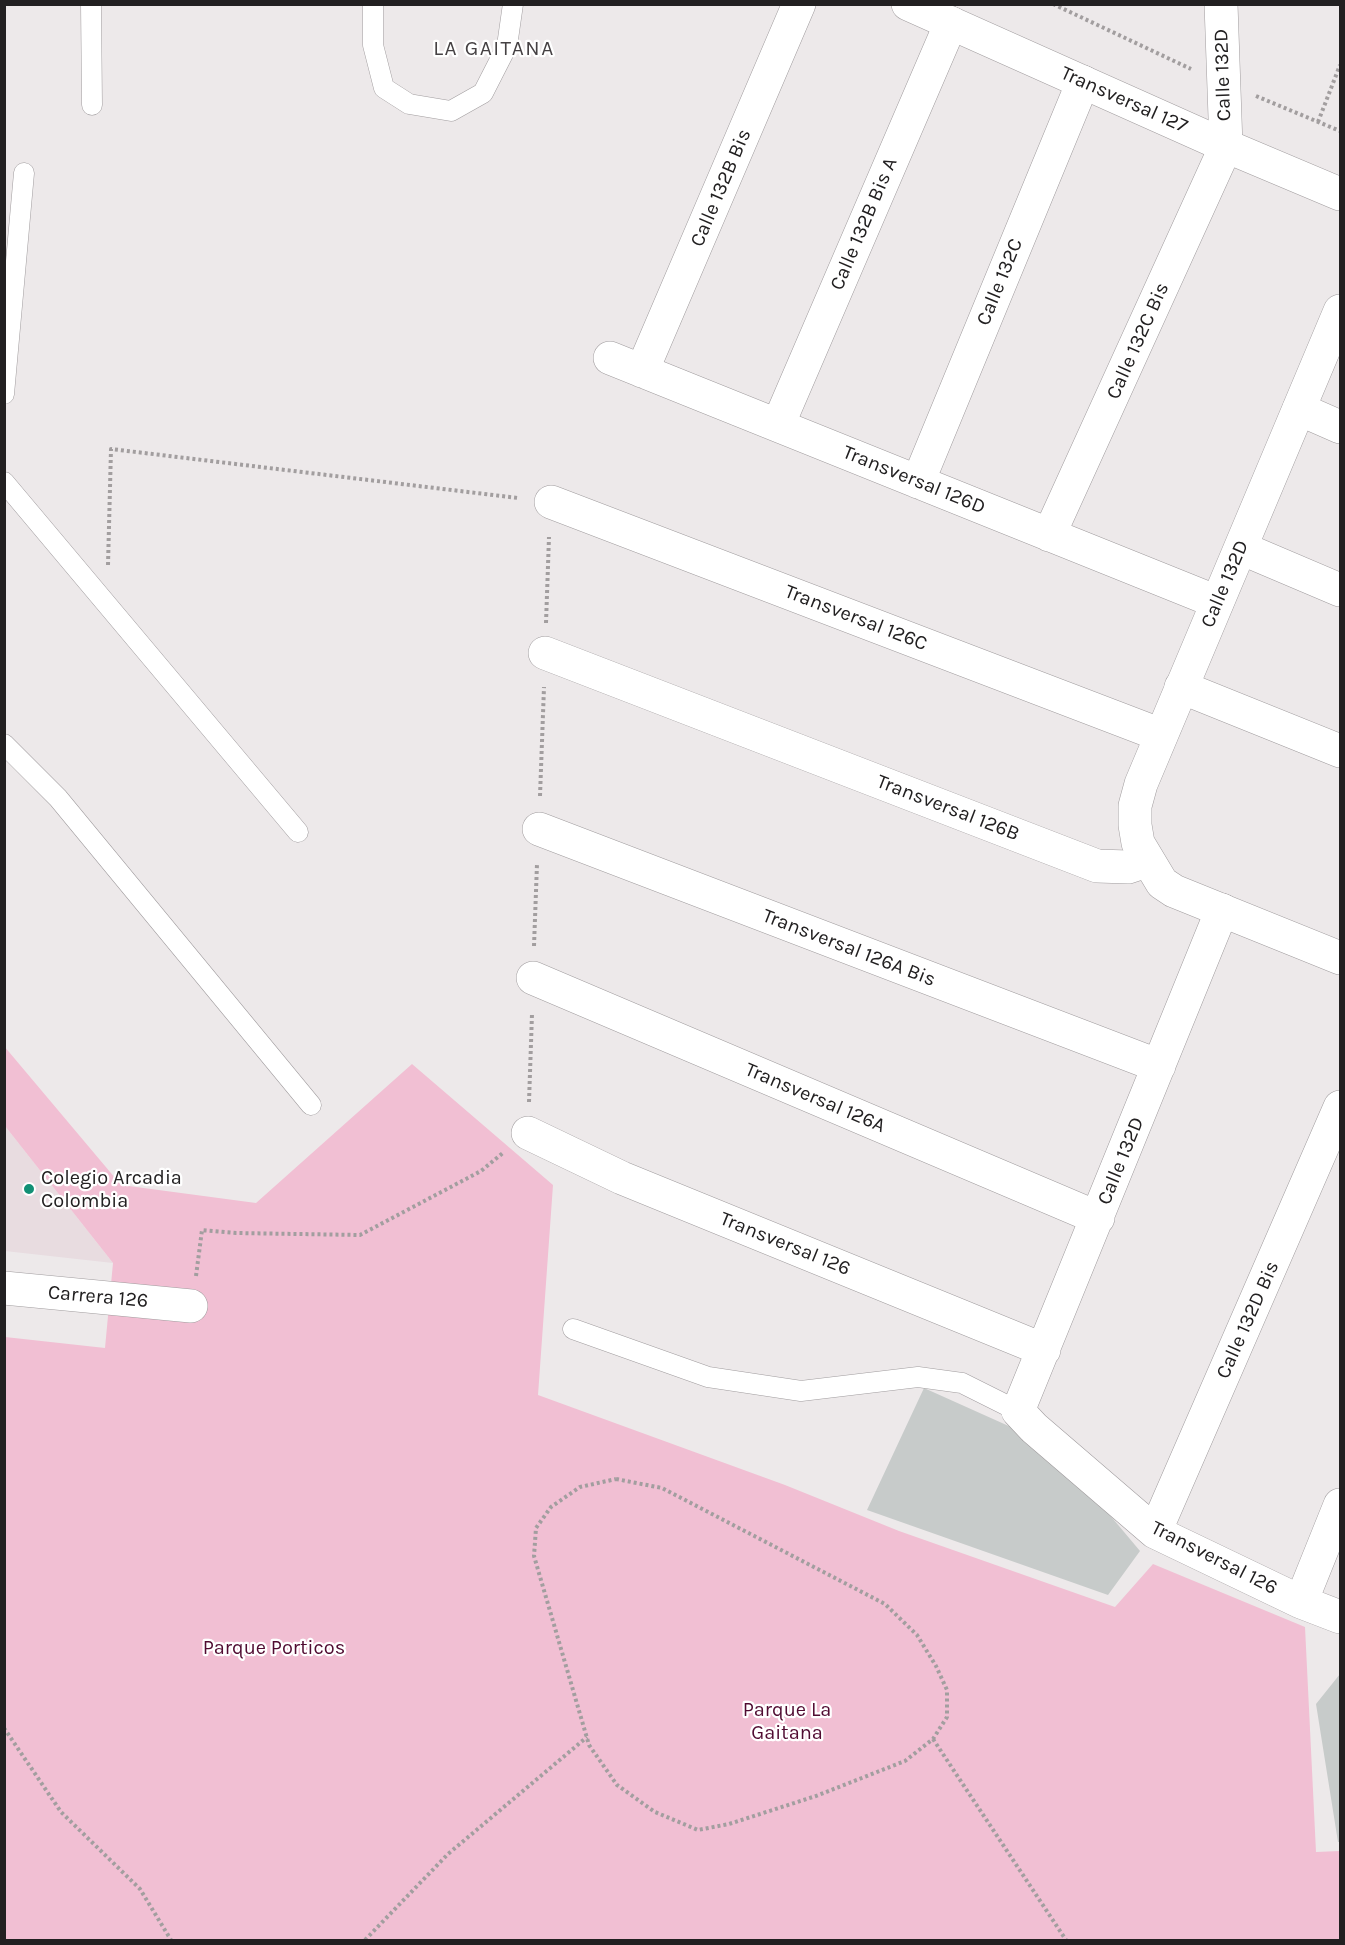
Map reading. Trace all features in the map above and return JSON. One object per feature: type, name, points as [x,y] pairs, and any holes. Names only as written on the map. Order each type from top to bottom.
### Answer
[{"type":"street","name":"Calle 132B Bis","points":[[642,371],[799,4]]},
{"type":"street","name":"Transversal 127","points":[[908,4],[1226,146],[1341,194]]},
{"type":"street","name":"Calle 132D","points":[[1221,4],[1226,146]]},
{"type":"street","name":"Calle 132B Bis A","points":[[778,425],[951,23]]},
{"type":"street","name":"Calle 132C","points":[[918,482],[1083,82]]},
{"type":"street","name":"Calle 132C Bis","points":[[1049,535],[1226,146]]},
{"type":"street","name":"Calle 132D","points":[[1146,861],[1138,843],[1136,806],[1141,784],[1341,311]]},
{"type":"street","name":"Transversal 126D","points":[[610,358],[1217,602]]},
{"type":"street","points":[[1299,409],[1341,427]]},
{"type":"street","name":"Transversal 126C","points":[[550,502],[1161,735]]},
{"type":"street","points":[[1240,548],[1341,590]]},
{"type":"street","name":"Transversal 126B","points":[[545,653],[1097,866],[1128,867],[1146,861]]},
{"type":"street","points":[[1181,687],[1341,751]]},
{"type":"street","name":"Transversal 126A Bis","points":[[539,829],[1159,1066]]},
{"type":"street","points":[[1146,861],[1162,883],[1341,958]]},
{"type":"street","name":"Calle 132D","points":[[1017,1410],[1044,1350],[1222,910]]},
{"type":"street","name":"Transversal 126A","points":[[533,978],[1098,1218]]},
{"type":"street","name":"Calle 132D Bis","points":[[1155,1532],[1341,1107]]},
{"type":"street","name":"Transversal 126","points":[[528,1133],[622,1178],[1044,1350]]},
{"type":"street","name":"Carrera 126","points":[[4,1288],[191,1306]]},
{"type":"street","name":"Transversal 126","points":[[1017,1410],[1034,1428],[1155,1532],[1301,1602],[1341,1617]]},
{"type":"street","points":[[1301,1602],[1341,1505]]},
{"type":"lane","points":[[91,4],[92,105]]},
{"type":"lane","points":[[373,4],[373,45],[384,88],[409,104],[451,111],[483,93],[507,46],[513,4]]},
{"type":"lane","points":[[4,394],[24,173]]},
{"type":"lane","points":[[4,482],[298,832]]},
{"type":"lane","points":[[4,744],[58,798],[311,1105]]},
{"type":"lane","points":[[573,1329],[708,1377],[801,1391],[918,1377],[962,1383],[1017,1410]]},
{"type":"path","points":[[1318,122],[1341,65]]},
{"type":"path","points":[[107,605],[111,449],[550,502]]},
{"type":"path","points":[[191,1306],[202,1230],[236,1233],[360,1235],[481,1171],[528,1133]]},
{"type":"path","points":[[616,1479],[662,1488],[885,1604],[917,1635],[936,1666],[947,1690],[947,1717],[933,1739],[905,1761],[816,1796],[729,1824],[698,1830],[655,1812],[617,1785],[589,1745],[534,1556],[536,1528],[551,1506],[580,1487],[616,1479]]},
{"type":"path","points":[[4,1728],[61,1812],[140,1889],[171,1941]]},
{"type":"path","points":[[365,1941],[448,1854],[587,1737]]},
{"type":"path","points":[[933,1739],[1066,1941]]},
{"type":"shaded area","name":"Colegio Arcadia Colombia","points":[[5,1126],[113,1263],[5,1251]]},
{"type":"green space","points":[[4,1046],[121,1185],[256,1203],[412,1064],[553,1185],[538,1395],[785,1485],[899,1531],[1115,1607],[1153,1564],[1305,1627],[1316,1852],[1340,1851],[1340,1940],[5,1940],[5,1337],[105,1348],[113,1263],[5,1126]]},
{"type":"building","points":[[924,1388],[1051,1445],[1140,1551],[1108,1595],[867,1510]]},
{"type":"building","points":[[1340,1674],[1340,1842],[1338,1842],[1316,1704]]},
{"type":"place","name":"Colegio Arcadia Colombia","points":[[29,1189]]},
{"type":"district","name":"LA GAITANA","points":[[494,49]]},
{"type":"park label","name":"Parque Porticos","points":[[274,1648]]},
{"type":"park label","name":"Parque La Gaitana","points":[[787,1722]]}]
